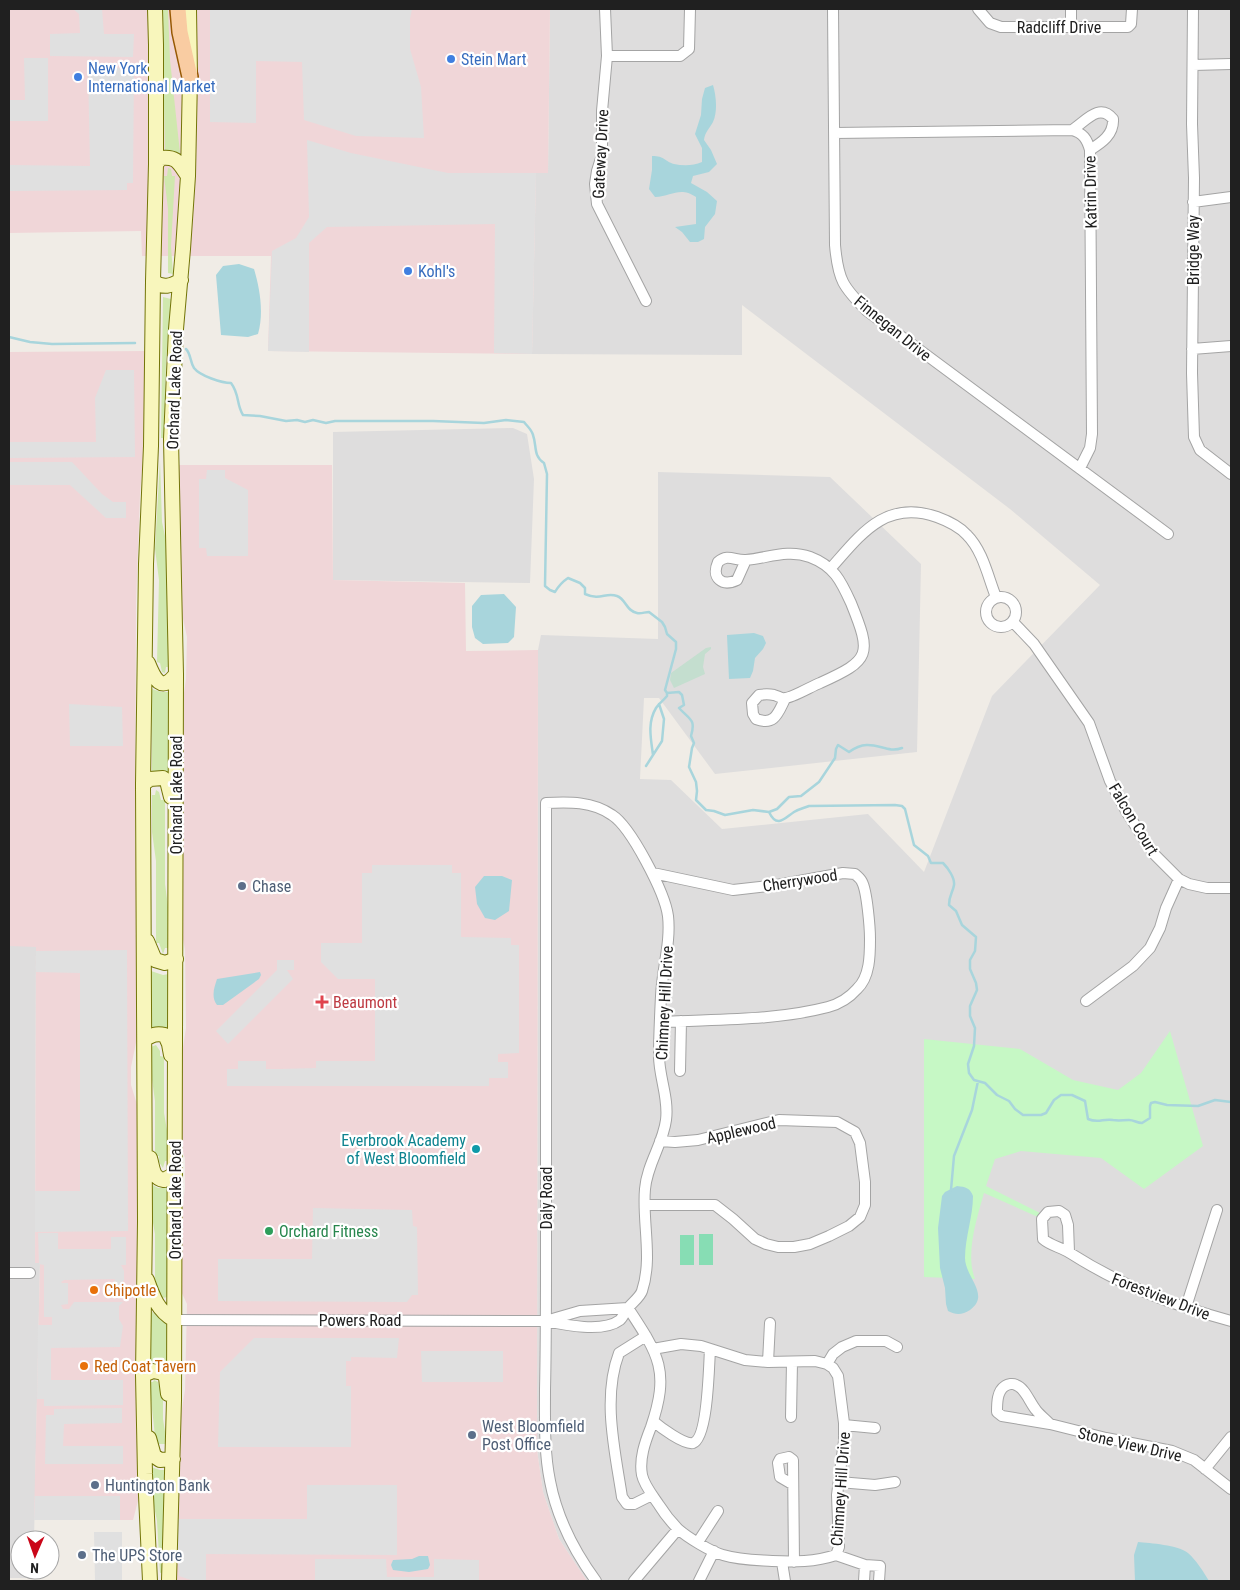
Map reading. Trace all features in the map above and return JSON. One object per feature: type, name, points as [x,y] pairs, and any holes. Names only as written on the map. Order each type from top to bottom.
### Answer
[{"type":"main road","name":"Orchard Lake Road","points":[[150,1581],[143,1375],[145,1039],[143,784],[146,545],[151,446],[156,164],[155,9]]},
{"type":"main road","points":[[178,9],[180,32],[190,77]]},
{"type":"main road","name":"Orchard Lake Road","points":[[169,1581],[173,1437],[176,959],[176,674],[171,439],[176,329],[188,176],[189,9]]},
{"type":"main road","points":[[156,164],[162,158],[170,156],[177,160],[188,176]]},
{"type":"main road","points":[[153,281],[157,284],[170,286],[181,280]]},
{"type":"main road","points":[[151,446],[158,447],[162,454],[173,497]]},
{"type":"main road","points":[[145,657],[158,682],[167,683],[176,674]]},
{"type":"main road","points":[[143,784],[156,778],[163,778],[167,781],[176,825]]},
{"type":"main road","points":[[144,933],[155,960],[166,963],[176,959]]},
{"type":"main road","points":[[145,1039],[153,1034],[165,1035],[169,1044],[175,1073]]},
{"type":"main road","points":[[145,1135],[154,1173],[164,1180],[175,1174]]},
{"type":"main road","points":[[144,1272],[157,1305],[174,1320]]},
{"type":"main road","points":[[143,1375],[159,1371],[166,1378],[173,1437]]},
{"type":"main road","points":[[144,1421],[154,1456],[160,1460],[172,1458]]},
{"type":"main road","points":[[148,1559],[154,1581]]},
{"type":"street","name":"Gateway Drive","points":[[605,9],[607,56],[602,111],[602,155],[597,171],[596,204],[646,301]]},
{"type":"street","points":[[607,56],[680,56],[688,49],[690,9]]},
{"type":"street","name":"Finnegan Drive","points":[[833,9],[833,198],[835,253],[841,281],[868,311],[899,335],[1168,534]]},
{"type":"street","name":"Radcliff Drive","points":[[978,9],[990,23],[1001,27],[1128,27],[1132,20],[1132,9]]},
{"type":"street","points":[[1071,27],[1072,9]]},
{"type":"street","name":"Bridge Way","points":[[1193,9],[1192,349],[1194,437],[1200,450],[1231,474]]},
{"type":"street","points":[[1193,65],[1231,64]]},
{"type":"street","points":[[834,133],[1072,130],[1097,112],[1103,112],[1113,119],[1111,132],[1090,150]]},
{"type":"street","name":"Katrin Drive","points":[[1072,130],[1079,132],[1087,139],[1090,150],[1092,434],[1090,448],[1080,468]]},
{"type":"street","points":[[1193,202],[1231,197]]},
{"type":"street","points":[[1192,349],[1231,346]]},
{"type":"street","points":[[831,568],[860,534],[884,518],[900,513],[927,514],[948,521],[967,534],[983,560],[996,597]]},
{"type":"street","points":[[746,560],[785,553],[799,554],[809,556],[831,568],[838,577],[864,638],[864,649],[856,665],[845,672],[784,699]]},
{"type":"street","points":[[996,597],[1006,597],[1014,604],[1017,613],[1009,626],[994,626],[987,618],[986,608],[996,597]]},
{"type":"street","name":"Falcon Court","points":[[1013,622],[1034,644],[1080,708],[1088,723],[1110,781],[1126,811],[1153,853],[1178,879]]},
{"type":"street","name":"Chimney Hill Drive","points":[[546,803],[583,803],[614,815],[653,873],[662,894],[668,916],[666,960],[661,995],[659,1058],[666,1099],[666,1120],[648,1171],[645,1205],[646,1263],[642,1292],[628,1308],[654,1349],[658,1359],[661,1380],[658,1405],[642,1454],[642,1476],[652,1495],[678,1529],[722,1555],[746,1560],[794,1562],[820,1560],[836,1555],[839,1547],[837,1495],[844,1425],[838,1376],[833,1368],[827,1364]]},
{"type":"street","name":"Daly Road","points":[[546,803],[546,1451],[550,1480],[558,1512],[566,1533],[596,1581]]},
{"type":"street","name":"Cherrywood","points":[[653,873],[734,890],[777,885],[844,873],[855,874],[863,882],[870,935],[870,957],[866,974],[859,988],[845,999],[829,1007],[744,1019],[661,1022]]},
{"type":"street","points":[[1086,1001],[1134,966],[1150,948],[1160,928],[1178,879],[1198,887],[1231,888]]},
{"type":"street","points":[[680,1071],[681,1021]]},
{"type":"street","name":"Applewood","points":[[645,1205],[715,1205],[755,1239],[778,1247],[810,1244],[829,1236],[860,1217],[865,1206],[865,1182],[860,1143],[855,1132],[837,1122],[779,1120],[698,1140],[660,1141]]},
{"type":"street","points":[[1186,1307],[1217,1210]]},
{"type":"street","name":"Forestview Drive","points":[[1069,1252],[1092,1268],[1140,1291],[1231,1321]]},
{"type":"street","points":[[9,1273],[30,1273]]},
{"type":"street","points":[[546,1321],[580,1311],[628,1308]]},
{"type":"street","points":[[546,1321],[573,1327],[608,1325],[621,1320],[628,1308]]},
{"type":"street","points":[[600,1310],[601,1326]]},
{"type":"street","name":"Powers Road","points":[[174,1320],[546,1321]]},
{"type":"street","points":[[768,1362],[770,1323]]},
{"type":"street","points":[[646,1336],[619,1353],[612,1377],[611,1419],[622,1497],[627,1504],[634,1504],[652,1495]]},
{"type":"street","points":[[654,1349],[681,1344],[701,1346],[745,1360],[768,1362],[815,1361],[827,1364],[833,1354],[842,1347],[856,1341],[886,1341],[897,1347]]},
{"type":"street","points":[[652,1421],[687,1442],[696,1441],[702,1427],[707,1402],[710,1349]]},
{"type":"street","points":[[790,1416],[792,1362]]},
{"type":"street","name":"Stone View Drive","points":[[1050,1424],[1037,1411],[1022,1388],[1016,1384],[1009,1384],[1003,1387],[997,1404],[997,1412],[1002,1416],[1050,1424],[1106,1438],[1172,1451],[1194,1460],[1231,1489]]},
{"type":"street","points":[[844,1425],[875,1428]]},
{"type":"street","points":[[1205,1469],[1231,1438]]},
{"type":"street","points":[[839,1482],[875,1485],[894,1482]]},
{"type":"street","points":[[792,1484],[794,1562]]},
{"type":"street","points":[[698,1542],[718,1510]]},
{"type":"street","points":[[634,1581],[678,1529]]},
{"type":"street","points":[[698,1581],[714,1551]]},
{"type":"street","points":[[836,1555],[865,1566],[880,1566],[879,1581]]},
{"type":"street","points":[[782,1562],[785,1581]]},
{"type":"street","points":[[864,1581],[865,1566]]},
{"type":"shaded area","points":[[9,9],[550,9],[548,173],[536,173],[532,354],[268,351],[271,256],[142,256],[141,231],[9,233]]},
{"type":"shaded area","points":[[73,9],[102,9],[104,34],[134,34],[133,57],[50,56],[50,34],[80,33],[79,14]]},
{"type":"shaded area","points":[[210,9],[412,9],[410,49],[421,87],[424,138],[356,136],[304,120],[302,62],[256,61],[256,123],[210,122]]},
{"type":"shaded area","points":[[550,9],[1231,9],[1231,1581],[587,1581],[559,1539],[543,1492],[537,1450],[538,650],[541,635],[658,639],[658,472],[830,477],[921,564],[917,752],[715,774],[659,698],[644,698],[640,779],[671,780],[722,829],[868,814],[924,872],[992,696],[1100,585],[1010,509],[742,305],[742,355],[532,354],[536,173],[548,173]]},
{"type":"shaded area","points":[[24,58],[48,58],[48,121],[9,121],[9,100],[25,100]]},
{"type":"shaded area","points":[[88,68],[134,68],[133,183],[127,183],[127,190],[9,191],[9,165],[90,166]]},
{"type":"shaded area","points":[[307,140],[351,153],[448,173],[536,173],[532,354],[494,353],[495,224],[327,227],[309,243],[309,352],[268,351],[272,251],[296,238],[309,217]]},
{"type":"shaded area","points":[[146,351],[145,434],[140,494],[136,603],[135,840],[139,896],[139,1028],[131,1067],[131,1085],[139,1111],[139,1497],[133,1520],[34,1520],[40,1263],[35,1263],[36,947],[9,946],[9,352]]},
{"type":"shaded area","points":[[106,370],[134,370],[135,457],[9,458],[9,442],[96,442],[95,398]]},
{"type":"shaded area","points":[[513,428],[527,434],[534,479],[530,583],[333,580],[333,432]]},
{"type":"shaded area","points":[[9,462],[72,462],[102,494],[113,502],[126,502],[126,518],[106,518],[70,485],[9,485]]},
{"type":"shaded area","points":[[176,465],[332,465],[333,580],[465,583],[466,651],[538,650],[537,1450],[543,1492],[559,1539],[587,1581],[175,1581],[180,1421],[185,1390],[187,1304],[180,1289],[181,1218],[185,1188],[185,1158],[181,1148],[181,1061],[186,1028],[185,949],[182,934],[182,707],[186,679],[187,637],[182,614]]},
{"type":"shaded area","points":[[207,470],[225,470],[225,478],[248,490],[248,556],[207,556],[206,548],[199,548],[199,479],[206,479]]},
{"type":"shaded area","points":[[69,704],[122,707],[123,746],[70,746]]},
{"type":"shaded area","points":[[372,865],[452,865],[452,873],[461,873],[461,937],[511,938],[511,945],[519,945],[519,1053],[498,1054],[498,1062],[508,1062],[508,1078],[489,1078],[489,1086],[227,1086],[227,1069],[238,1069],[238,1061],[266,1061],[266,1069],[279,1069],[316,1068],[316,1061],[375,1061],[375,979],[338,979],[321,962],[321,943],[362,943],[362,873],[372,873]]},
{"type":"shaded area","points":[[9,946],[36,946],[35,1262],[40,1263],[34,1530],[10,1530],[9,1578]]},
{"type":"shaded area","points":[[127,950],[128,1231],[35,1232],[35,1191],[80,1191],[80,973],[36,972],[36,951]]},
{"type":"shaded area","points":[[277,960],[294,960],[294,970],[287,970],[293,979],[228,1044],[216,1031],[277,970]]},
{"type":"shaded area","points":[[313,1208],[412,1210],[413,1226],[417,1227],[418,1295],[412,1295],[407,1302],[218,1301],[218,1259],[312,1259]]},
{"type":"shaded area","points":[[38,1233],[58,1233],[58,1249],[111,1249],[111,1237],[126,1237],[126,1265],[121,1265],[124,1271],[124,1280],[119,1287],[112,1287],[115,1279],[64,1280],[61,1282],[68,1283],[68,1304],[61,1305],[63,1309],[69,1309],[74,1302],[123,1302],[119,1306],[119,1319],[123,1326],[120,1347],[51,1348],[51,1380],[123,1380],[123,1405],[44,1406],[44,1399],[37,1399],[38,1325],[52,1325],[52,1317],[44,1317],[44,1265],[39,1264]]},
{"type":"shaded area","points":[[254,1338],[399,1338],[397,1358],[351,1357],[351,1361],[346,1361],[346,1386],[351,1386],[351,1447],[218,1447],[220,1372]]},
{"type":"shaded area","points":[[421,1351],[503,1351],[503,1382],[422,1382]]},
{"type":"shaded area","points":[[122,1408],[122,1423],[64,1424],[63,1446],[123,1446],[123,1464],[45,1464],[46,1415],[54,1415],[54,1409]]},
{"type":"shaded area","points":[[307,1485],[397,1485],[397,1555],[206,1554],[206,1581],[194,1581],[179,1576],[177,1519],[307,1519]]},
{"type":"shaded area","points":[[35,1496],[120,1496],[120,1520],[34,1520]]},
{"type":"shaded area","points":[[94,1532],[122,1532],[122,1581],[95,1581]]},
{"type":"shaded area","points":[[315,1559],[386,1559],[387,1577],[434,1577],[434,1559],[479,1560],[479,1581],[315,1581]]},
{"type":"green space","points":[[162,9],[168,9],[170,60],[180,153],[165,151]]},
{"type":"green space","points":[[168,168],[171,169],[172,176],[175,176],[171,246],[173,274],[168,273],[168,209],[164,176],[167,176]]},
{"type":"green space","points":[[163,297],[171,299],[166,362],[164,438],[161,438]]},
{"type":"green space","points":[[160,460],[162,522],[168,550],[170,667],[166,667],[165,673],[162,672],[160,663],[157,662],[159,580],[155,549]]},
{"type":"green space","points":[[711,647],[705,654],[703,667],[705,674],[674,688],[670,680],[671,673],[706,648]]},
{"type":"green space","points":[[152,689],[170,692],[170,775],[152,772]]},
{"type":"green space","points":[[156,790],[159,792],[161,800],[165,800],[165,884],[169,914],[169,948],[165,948],[163,954],[159,943],[156,943],[156,861],[152,832],[152,795],[155,795]]},
{"type":"green space","points":[[151,971],[163,975],[169,974],[169,1030],[151,1027]]},
{"type":"green space","points":[[1170,1031],[1203,1146],[1144,1189],[1101,1158],[1021,1151],[995,1159],[986,1186],[1040,1213],[1038,1217],[984,1193],[973,1236],[971,1259],[975,1279],[924,1277],[924,1039],[1020,1049],[1073,1080],[1118,1090],[1141,1073]]},
{"type":"green space","points":[[156,1045],[160,1051],[160,1056],[164,1057],[164,1113],[169,1142],[169,1161],[165,1161],[163,1168],[159,1162],[159,1156],[155,1156],[155,1101],[151,1072],[151,1047]]},
{"type":"green space","points":[[151,1184],[158,1188],[168,1188],[168,1297],[162,1298],[157,1289],[155,1279],[155,1234],[150,1206]]},
{"type":"green space","points":[[699,1234],[713,1234],[713,1265],[699,1265]]},
{"type":"green space","points":[[680,1235],[694,1235],[694,1265],[680,1265]]},
{"type":"green space","points":[[150,1310],[168,1326],[168,1364],[150,1361]]},
{"type":"green space","points":[[154,1380],[163,1386],[163,1419],[167,1444],[155,1444],[150,1382]]},
{"type":"green space","points":[[151,1467],[166,1470],[163,1572],[160,1573],[157,1521],[151,1491]]},
{"type":"water","points":[[713,85],[716,98],[716,113],[704,140],[717,164],[709,172],[693,176],[691,183],[707,192],[717,201],[715,214],[705,227],[704,239],[698,242],[690,242],[675,227],[696,224],[696,197],[685,192],[676,192],[655,197],[649,189],[652,156],[681,165],[692,165],[702,162],[702,148],[695,134],[701,115],[705,88]]},
{"type":"water","points":[[239,264],[254,269],[261,309],[258,334],[248,337],[221,335],[216,275],[223,266]]},
{"type":"water","points":[[504,594],[516,607],[514,637],[508,643],[483,644],[475,638],[472,627],[472,606],[481,595]]},
{"type":"water","points":[[754,633],[763,636],[766,643],[755,658],[750,678],[729,679],[727,635]]},
{"type":"water","points":[[484,876],[502,876],[512,880],[509,911],[495,920],[485,918],[477,904],[475,887]]},
{"type":"water","points":[[260,972],[259,979],[223,1005],[217,1005],[214,989],[217,979]]},
{"type":"water","points":[[957,1186],[967,1188],[973,1196],[965,1258],[966,1265],[978,1292],[976,1304],[970,1310],[959,1314],[948,1311],[946,1304],[945,1288],[940,1268],[938,1228],[942,1196],[945,1192]]},
{"type":"water","points":[[1138,1542],[1164,1545],[1183,1550],[1194,1559],[1209,1581],[1135,1581],[1134,1555]]},
{"type":"water","points":[[419,1556],[428,1556],[430,1565],[428,1569],[409,1572],[393,1570],[391,1565],[393,1560],[412,1559]]},
{"type":"waterway","points":[[9,337],[30,342],[52,344],[135,343]]},
{"type":"waterway","points":[[186,349],[197,371],[222,382],[231,383],[236,392],[243,415],[286,421],[297,420],[305,422],[313,420],[326,423],[335,421],[484,423],[506,420],[524,422],[531,430],[538,457],[544,463],[547,474],[545,586],[555,592],[568,578],[580,583],[585,588],[585,594],[595,597],[617,596],[633,612],[649,612],[662,622],[667,634],[676,642],[676,649],[665,690],[667,693],[679,692],[682,695],[684,705],[679,708],[691,720],[693,726],[691,736],[694,743],[689,767],[696,782],[696,800],[706,810],[725,815],[753,810],[769,812],[777,809],[789,797],[801,796],[819,782],[835,758],[838,745],[849,752],[864,745],[889,749],[902,748]]},
{"type":"waterway","points":[[653,755],[650,731],[651,719],[658,705],[667,696],[667,693]]},
{"type":"waterway","points":[[646,766],[662,741],[664,719],[659,704]]},
{"type":"waterway","points":[[769,812],[775,820],[781,821],[796,811],[809,806],[895,805],[902,806],[905,809],[914,845],[928,856],[931,863],[943,863],[949,870],[954,882],[949,905],[956,911],[962,925],[976,937],[975,951],[970,960],[970,969],[977,990],[970,1006],[970,1016],[975,1028],[974,1046],[968,1064],[969,1073],[974,1080],[985,1083],[997,1095],[1009,1101],[1023,1115],[1041,1115],[1046,1113],[1054,1100],[1061,1095],[1072,1095],[1085,1101],[1088,1119],[1098,1121],[1129,1120],[1142,1123],[1150,1118],[1150,1106],[1151,1103],[1155,1102],[1167,1105],[1198,1106],[1215,1100],[1231,1102]]},
{"type":"waterway","points":[[951,1190],[954,1156],[972,1110],[978,1081]]},
{"type":"place","name":"Stein Mart","points":[[451,59]]},
{"type":"place","name":"New York International Market","points":[[78,77]]},
{"type":"place","name":"Kohl's","points":[[408,271]]},
{"type":"place","name":"Chase","points":[[242,886]]},
{"type":"place","name":"Beaumont","points":[[322,1002]]},
{"type":"place","name":"Everbrook Academy of West Bloomfield","points":[[476,1149]]},
{"type":"place","name":"Orchard Fitness","points":[[269,1231]]},
{"type":"place","name":"Chipotle","points":[[94,1290]]},
{"type":"place","name":"Red Coat Tavern","points":[[84,1366]]},
{"type":"place","name":"West Bloomfield Post Office","points":[[472,1435]]},
{"type":"place","name":"Huntington Bank","points":[[95,1485]]},
{"type":"place","name":"The UPS Store","points":[[82,1555]]}]
